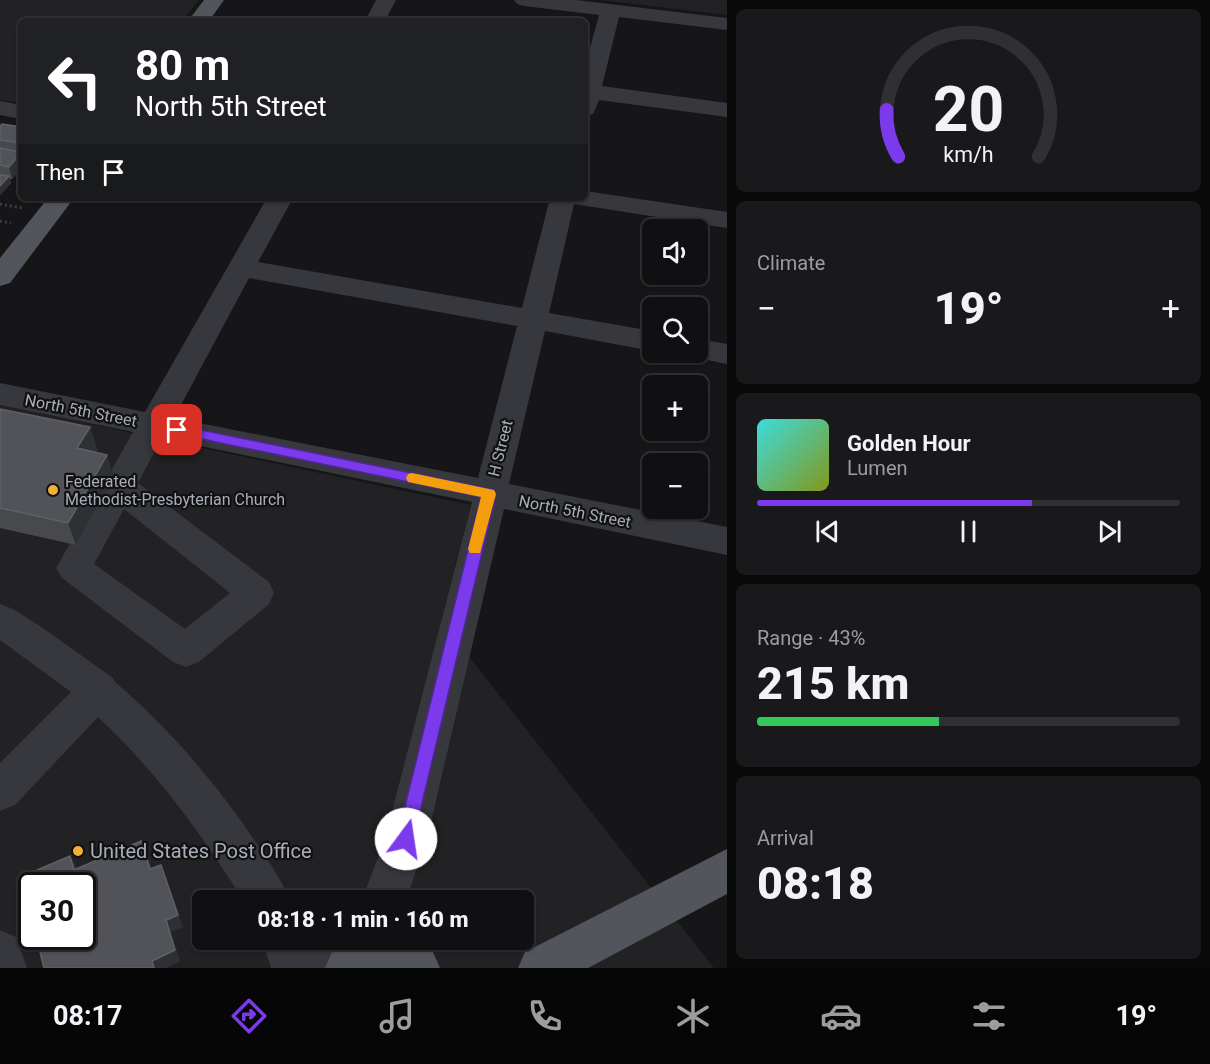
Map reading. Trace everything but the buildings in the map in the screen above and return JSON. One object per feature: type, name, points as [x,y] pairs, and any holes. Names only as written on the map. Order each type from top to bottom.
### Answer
[{"type":"main road","points":[[200,18],[214,0]]},
{"type":"main road","points":[[0,277],[59,201]]},
{"type":"main road","points":[[541,968],[727,871]]},
{"type":"main road","points":[[350,960],[388,959],[417,968]]},
{"type":"street","points":[[377,18],[386,0]]},
{"type":"street","points":[[524,0],[610,10],[669,9],[727,24]]},
{"type":"street","points":[[588,90],[610,10]]},
{"type":"street","points":[[588,97],[727,110]]},
{"type":"street","points":[[0,108],[18,111]]},
{"type":"street","points":[[588,199],[727,220]]},
{"type":"street","points":[[120,488],[256,593],[186,651],[74,568],[278,201]]},
{"type":"street","name":"H Street","points":[[388,890],[406,839],[562,201]]},
{"type":"street","points":[[242,268],[642,339]]},
{"type":"street","points":[[708,351],[727,354]]},
{"type":"street","name":"North 5th Street","points":[[0,394],[727,541]]},
{"type":"street","points":[[0,620],[42,646],[99,690],[152,743],[195,792],[261,890]]},
{"type":"street","points":[[0,792],[99,690]]},
{"type":"street","name":"H Street","points":[[406,839],[406,890]]},
{"type":"street","points":[[288,950],[294,968]]},
{"type":"street","points":[[327,950],[350,960]]},
{"type":"street","points":[[413,950],[417,968]]},
{"type":"street","points":[[0,952],[4,968]]},
{"type":"path","points":[[0,204],[23,208]]},
{"type":"path","points":[[0,221],[11,223]]},
{"type":"shaded area","points":[[0,0],[199,0],[184,18],[18,18],[18,103],[0,100]]},
{"type":"shaded area","points":[[600,0],[727,0],[727,15]]},
{"type":"shaded area","points":[[0,405],[471,505],[441,621],[714,968],[0,968]]},
{"type":"slow traffic","points":[[412,478],[489,494],[475,549]]},
{"type":"place","name":"Federated Methodist-Presbyterian Church","points":[[53,490]]},
{"type":"place","name":"United States Post Office","points":[[78,851]]},
{"type":"route","points":[[177,430],[489,494],[406,839]]}]
